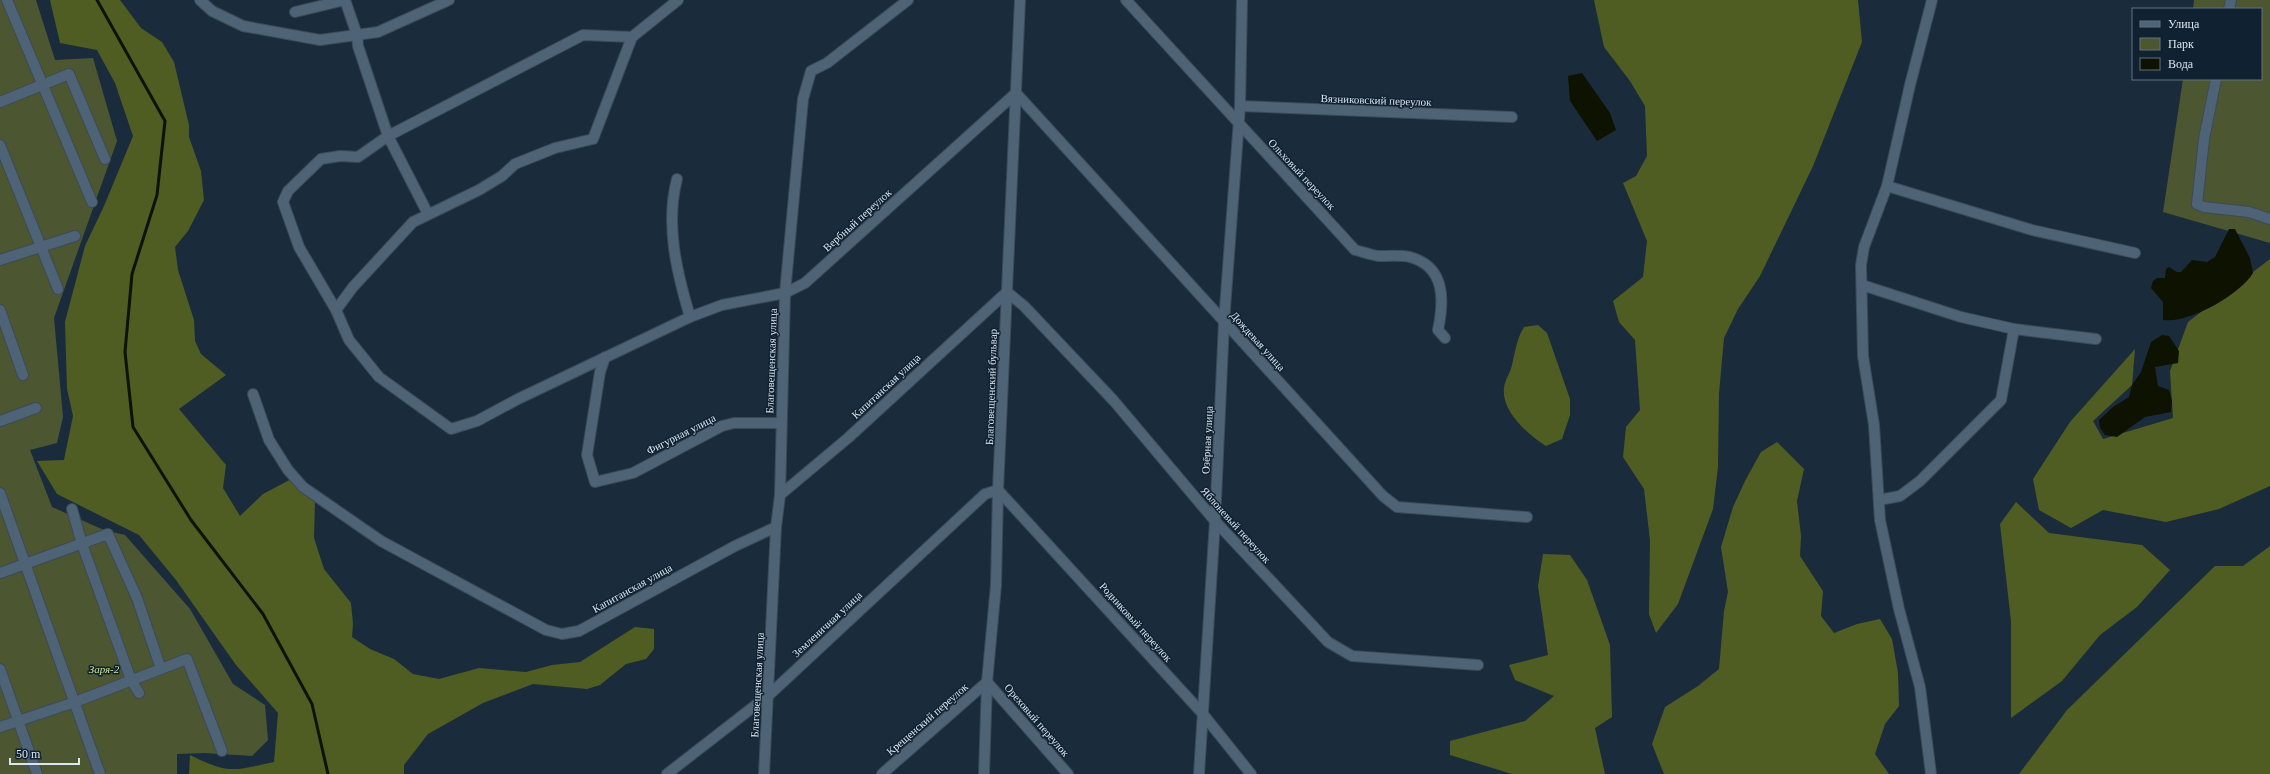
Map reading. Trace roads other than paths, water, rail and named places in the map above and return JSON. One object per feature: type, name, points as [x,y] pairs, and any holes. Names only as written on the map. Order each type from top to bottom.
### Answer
[{"type":"street","points":[[7,0],[92,202]]},
{"type":"street","points":[[200,0],[212,11],[243,26],[320,40],[378,32],[450,0]]},
{"type":"street","points":[[295,12],[345,0],[357,35],[358,46],[388,136],[428,214]]},
{"type":"street","points":[[632,37],[583,35],[388,136],[358,157],[340,156],[321,159],[288,191],[284,202],[299,247],[336,310],[353,287],[413,222],[479,190],[502,176],[515,164],[555,148],[593,139],[632,37],[678,0]]},
{"type":"street","name":"Благовещенская улица","points":[[764,774],[770,694],[776,527],[780,495],[785,293],[800,117],[811,71],[827,63],[908,0]]},
{"type":"street","name":"Благовещенский бульвар","points":[[984,774],[987,682],[996,585],[998,490],[1020,0]]},
{"type":"street","name":"Ольховый переулок","points":[[1126,0],[1355,250],[1378,256],[1410,257],[1432,271],[1442,288],[1443,301],[1438,330],[1445,338]]},
{"type":"street","name":"Озёрная улица","points":[[1199,774],[1215,521],[1224,322],[1240,106],[1242,0]]},
{"type":"street","points":[[1930,774],[1920,687],[1899,609],[1880,520],[1874,425],[1863,356],[1861,265],[1864,247],[1887,186],[1910,85],[1932,0]]},
{"type":"street","points":[[0,102],[69,74],[105,159]]},
{"type":"street","points":[[2216,80],[2204,139],[2197,204],[2204,207],[2250,212],[2270,219]]},
{"type":"street","name":"Вербный переулок","points":[[336,310],[349,340],[379,377],[451,429],[477,421],[518,399],[599,362],[605,357],[690,317],[722,305],[785,293],[805,283],[1016,93]]},
{"type":"street","name":"Дождевая улица","points":[[1016,93],[1383,496],[1396,507],[1527,517]]},
{"type":"street","name":"Вязниковский переулок","points":[[1240,106],[1512,117]]},
{"type":"street","points":[[0,145],[58,289]]},
{"type":"street","points":[[677,179],[671,221],[677,274],[690,317]]},
{"type":"street","points":[[1887,186],[2032,230],[2104,248],[2135,253]]},
{"type":"street","points":[[0,260],[75,236]]},
{"type":"street","points":[[1862,285],[1961,317],[2014,329],[2096,339]]},
{"type":"street","name":"Капитанская улица","points":[[780,495],[848,438],[1007,292]]},
{"type":"street","name":"Яблоневый переулок","points":[[1007,292],[1024,306],[1114,401],[1215,521],[1312,626],[1338,649],[1352,656],[1478,665]]},
{"type":"street","points":[[0,310],[23,375]]},
{"type":"street","points":[[1879,500],[1900,496],[1920,481],[2001,400],[2014,329]]},
{"type":"street","name":"Фигурная улица","points":[[605,357],[600,372],[588,455],[595,482],[633,473],[722,426],[734,423],[781,423]]},
{"type":"street","name":"Капитанская улица","points":[[253,394],[268,440],[288,470],[304,487],[381,541],[546,630],[562,634],[578,631],[735,546],[776,527]]},
{"type":"street","points":[[0,421],[36,408]]},
{"type":"street","name":"Земленичная улица","points":[[667,774],[770,694],[984,494],[998,490]]},
{"type":"street","name":"Родниковый переулок","points":[[998,490],[1202,713],[1251,774]]},
{"type":"street","points":[[0,493],[100,774]]},
{"type":"street","points":[[72,509],[82,544],[131,680],[139,692]]},
{"type":"street","points":[[0,573],[108,534],[137,598],[161,670]]},
{"type":"street","points":[[0,727],[75,702],[161,670],[186,659],[222,751]]},
{"type":"street","points":[[0,669],[37,774]]},
{"type":"street","name":"Крещенский переулок","points":[[882,774],[987,682]]},
{"type":"street","name":"Ореховый переулок","points":[[987,682],[1068,774]]},
{"type":"water","points":[[1582,73],[1610,113],[1616,130],[1597,141],[1570,101],[1568,76]]},
{"type":"water","points":[[2229,229],[2235,229],[2250,258],[2253,273],[2246,282],[2225,299],[2199,313],[2174,320],[2163,320],[2163,302],[2151,288],[2153,281],[2157,278],[2165,278],[2166,269],[2169,267],[2177,272],[2181,272],[2192,260],[2207,262],[2215,257]]},
{"type":"water","points":[[2162,335],[2169,336],[2179,351],[2178,363],[2155,367],[2158,386],[2169,390],[2172,401],[2171,412],[2145,417],[2117,437],[2105,435],[2100,428],[2099,420],[2113,407],[2129,397],[2132,385],[2141,372],[2151,342]]},
{"type":"waterway","points":[[97,0],[165,121],[157,195],[132,274],[125,352],[133,427],[191,520],[263,614],[312,704],[328,774]]},
{"type":"park label","name":"Заря-2","points":[[104,669]]}]
